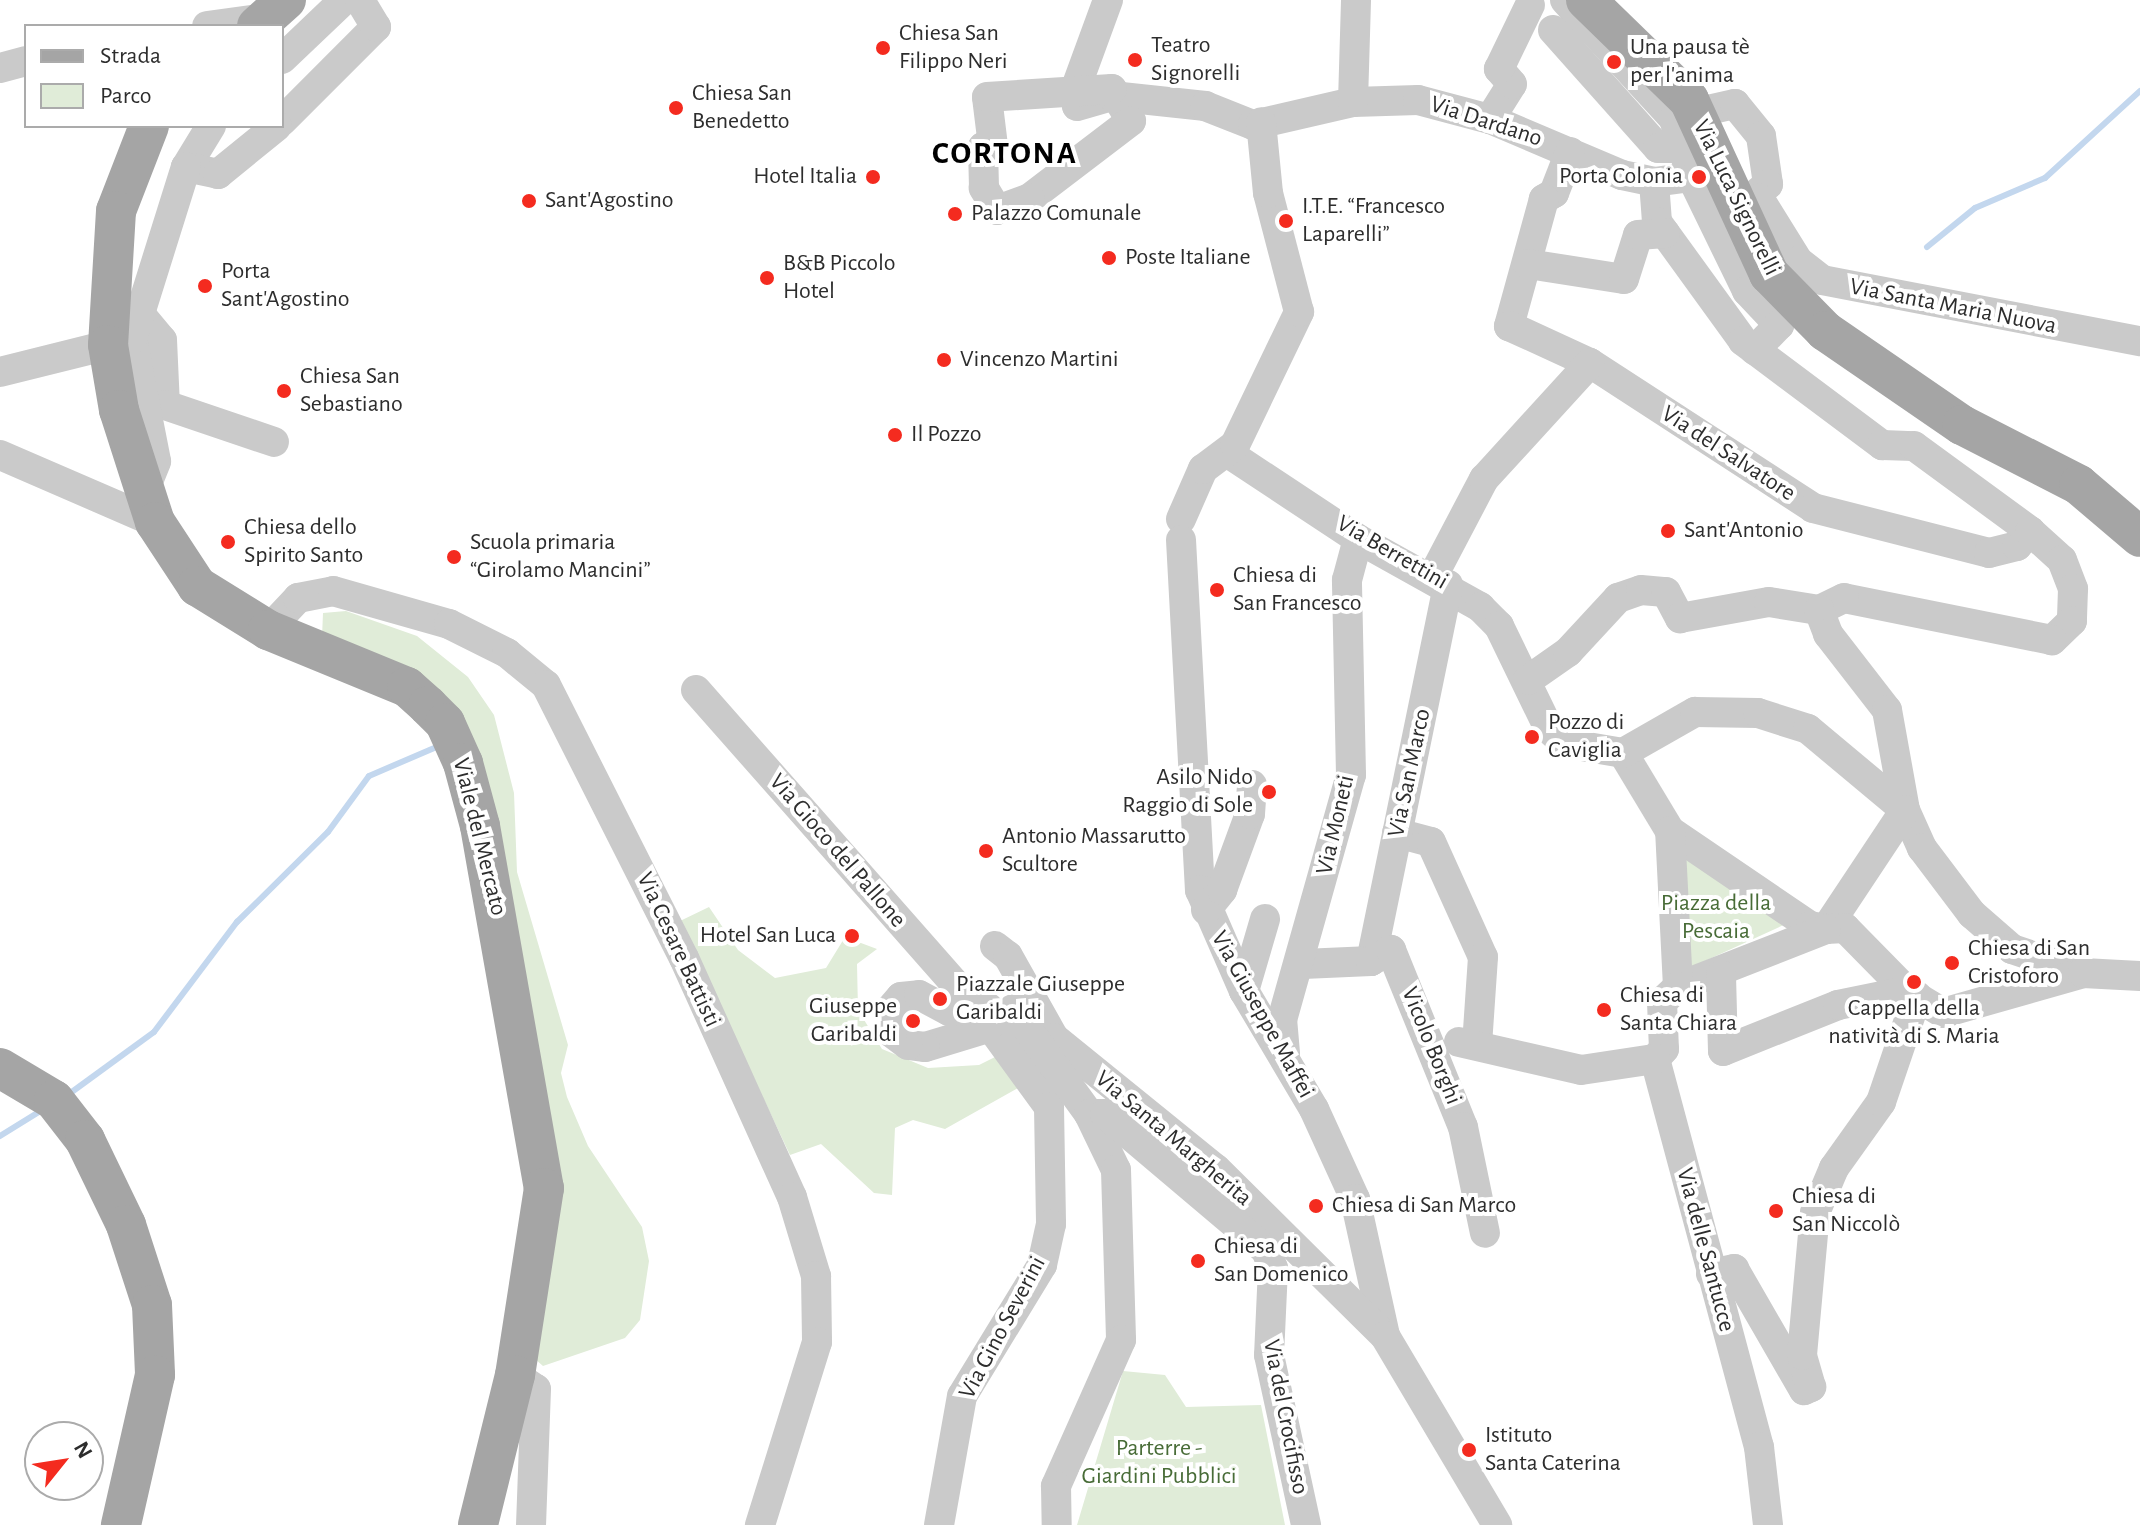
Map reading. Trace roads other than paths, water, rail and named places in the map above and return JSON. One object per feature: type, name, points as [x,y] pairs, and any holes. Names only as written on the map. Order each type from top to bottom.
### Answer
[{"type":"main road","name":"Via Luca Signorelli","points":[[1586,0],[1689,131],[1727,189],[1769,274],[1825,331],[1962,425],[2079,485],[2140,537]]},
{"type":"main road","name":"Viale del Mercato","points":[[148,128],[116,211],[108,345],[149,508],[197,586],[268,630],[407,687],[445,723],[463,763],[503,935],[541,1156],[542,1217],[515,1375],[478,1525]]},
{"type":"main road","points":[[0,1068],[54,1100],[85,1140],[126,1225],[152,1305],[155,1375],[121,1525]]},
{"type":"street","points":[[284,57],[344,0]]},
{"type":"street","points":[[284,119],[376,27],[360,0]]},
{"type":"street","points":[[1108,0],[1074,93],[987,97],[993,146],[983,147],[984,188],[997,210],[1030,198],[1131,121],[1112,96]]},
{"type":"street","points":[[1353,102],[1356,0]]},
{"type":"street","points":[[1542,9],[1663,104],[1689,131],[1658,148],[1542,9]]},
{"type":"street","points":[[1490,119],[1512,84],[1499,69],[1542,9]]},
{"type":"street","points":[[218,24],[269,15]]},
{"type":"street","points":[[0,68],[24,62]]},
{"type":"street","name":"Via Dardano","points":[[1074,93],[1077,106],[1112,96],[1205,106],[1244,124],[1353,102],[1418,100],[1490,119],[1622,175],[1654,182],[1727,189]]},
{"type":"street","name":"Via Giuseppe Maffei","points":[[1261,122],[1268,193],[1299,312],[1228,453],[1203,469],[1181,530],[1196,848],[1206,910],[1244,991],[1286,1058],[1355,1199],[1385,1336]]},
{"type":"street","points":[[0,455],[149,508],[156,461],[132,339],[186,167],[210,128]]},
{"type":"street","points":[[186,167],[218,174],[275,128]]},
{"type":"street","points":[[1622,175],[1643,133]]},
{"type":"street","points":[[1570,152],[1554,193],[1544,199],[1528,264],[1624,279],[1638,235],[1665,233]]},
{"type":"street","points":[[1528,680],[1568,652],[1618,598],[1666,592],[1680,618],[1769,602],[1819,610],[1844,598],[2052,640],[2072,621],[2073,589],[2062,560],[2030,531],[1914,446],[1882,445],[1755,350],[1665,233],[1650,203],[1654,182]]},
{"type":"street","points":[[1727,189],[1747,291],[1779,325],[1755,350]]},
{"type":"street","name":"Via Santa Maria Nuova","points":[[1727,189],[1798,261],[1822,280],[2140,341]]},
{"type":"street","name":"Via del Salvatore","points":[[1528,264],[1509,326],[1590,363],[1813,508],[1989,553],[2017,546],[2030,531]]},
{"type":"street","points":[[140,314],[162,340],[165,405],[274,442]]},
{"type":"street","points":[[0,372],[108,345]]},
{"type":"street","name":"Via San Marco","points":[[1371,961],[1397,833],[1441,580],[1484,479],[1590,363]]},
{"type":"street","name":"Via Berrettini","points":[[1228,453],[1358,539],[1441,580],[1499,626],[1528,680],[1549,729],[1564,743],[1623,753]]},
{"type":"street","name":"Via Moneti","points":[[1286,1058],[1282,1020],[1303,964],[1351,775],[1347,580],[1358,539]]},
{"type":"street","name":"Via Cesare Battisti","points":[[268,630],[298,598],[333,591],[449,624],[507,653],[546,685],[684,958],[792,1197],[816,1276],[817,1342],[760,1525]]},
{"type":"street","points":[[1819,610],[1828,634],[1887,710],[1905,810],[1922,848],[1972,914],[2012,949],[2083,973],[2140,976]]},
{"type":"street","name":"Via Gioco del Pallone","points":[[696,690],[990,1029]]},
{"type":"street","points":[[1826,929],[1670,831],[1623,753],[1695,712],[1758,713],[1808,729],[1905,810]]},
{"type":"street","points":[[1206,910],[1222,890],[1250,814],[1252,785]]},
{"type":"street","points":[[1826,929],[1905,810]]},
{"type":"street","points":[[1670,831],[1678,987],[1721,975],[1826,929],[1845,928],[1912,994],[1943,1013],[2083,973]]},
{"type":"street","points":[[1397,833],[1431,842],[1483,957],[1477,1045]]},
{"type":"street","points":[[1244,991],[1265,919]]},
{"type":"street","name":"Via Santa Margherita","points":[[1013,1009],[995,946],[1008,956],[1054,1038],[1216,1169],[1385,1336],[1497,1525]]},
{"type":"street","name":"Vicolo Borghi","points":[[1303,964],[1371,961],[1391,950],[1430,1036],[1463,1127],[1485,1233]]},
{"type":"street","points":[[1721,975],[1723,1051],[1838,1005],[1912,994]]},
{"type":"street","name":"Via delle Santucce","points":[[1678,987],[1662,1002],[1664,1049],[1655,1059],[1759,1447],[1768,1525]]},
{"type":"street","points":[[1711,1274],[1734,1269],[1804,1390],[1811,1387],[1802,1355],[1815,1213],[1834,1168],[1881,1102],[1912,994]]},
{"type":"street","points":[[990,1029],[1013,1009],[1089,1114],[1116,1170],[1121,1340],[1056,1486],[1057,1525]]},
{"type":"street","name":"Via Gino Severini","points":[[939,1525],[962,1396],[1042,1265],[1051,1224],[1049,1107],[990,1029]]},
{"type":"street","points":[[1430,1036],[1581,1070],[1655,1059]]},
{"type":"street","name":"Via del Crocifisso","points":[[1089,1114],[1105,1114],[1266,1250],[1273,1268],[1269,1355],[1306,1525]]},
{"type":"street","points":[[515,1375],[536,1389],[531,1525]]},
{"type":"waterway","points":[[1927,247],[1975,208],[2045,178],[2140,91]]},
{"type":"waterway","points":[[69,1094],[154,1032],[237,922],[328,832],[369,776],[434,748]]},
{"type":"waterway","points":[[0,1136],[42,1110]]},
{"type":"place","name":"Chiesa San Filippo Neri","points":[[883,48]]},
{"type":"place","name":"Teatro Signorelli","points":[[1135,60]]},
{"type":"place","name":"Una pausa tè per l'anima","points":[[1614,62]]},
{"type":"place","name":"Chiesa San Benedetto","points":[[676,108]]},
{"type":"place","name":"Hotel Italia","points":[[873,177]]},
{"type":"place","name":"Porta Colonia","points":[[1699,177]]},
{"type":"place","name":"Sant'Agostino","points":[[529,201]]},
{"type":"place","name":"Palazzo Comunale","points":[[955,214]]},
{"type":"place","name":"I.T.E. “Francesco Laparelli”","points":[[1286,221]]},
{"type":"place","name":"Poste Italiane","points":[[1109,258]]},
{"type":"place","name":"B&B Piccolo Hotel","points":[[767,278]]},
{"type":"place","name":"Porta Sant'Agostino","points":[[205,286]]},
{"type":"place","name":"Vincenzo Martini","points":[[944,360]]},
{"type":"place","name":"Chiesa San Sebastiano","points":[[284,391]]},
{"type":"place","name":"Il Pozzo","points":[[895,435]]},
{"type":"place","name":"Sant'Antonio","points":[[1668,531]]},
{"type":"place","name":"Chiesa dello Spirito Santo","points":[[228,542]]},
{"type":"place","name":"Scuola primaria “Girolamo Mancini”","points":[[454,557]]},
{"type":"place","name":"Chiesa di San Francesco","points":[[1217,590]]},
{"type":"place","name":"Pozzo di Caviglia","points":[[1532,737]]},
{"type":"place","name":"Asilo Nido Raggio di Sole","points":[[1269,792]]},
{"type":"place","name":"Antonio Massarutto Scultore","points":[[986,851]]},
{"type":"place","name":"Hotel San Luca","points":[[852,936]]},
{"type":"place","name":"Chiesa di San Cristoforo","points":[[1952,963]]},
{"type":"place","name":"Cappella della natività di S. Maria","points":[[1914,982]]},
{"type":"place","name":"Piazzale Giuseppe Garibaldi","points":[[940,999]]},
{"type":"place","name":"Chiesa di Santa Chiara","points":[[1604,1010]]},
{"type":"place","name":"Giuseppe Garibaldi","points":[[913,1021]]},
{"type":"place","name":"Chiesa di San Marco","points":[[1316,1206]]},
{"type":"place","name":"Chiesa di San Niccolò","points":[[1776,1211]]},
{"type":"place","name":"Chiesa di San Domenico","points":[[1198,1261]]},
{"type":"place","name":"Istituto Santa Caterina","points":[[1469,1450]]},
{"type":"district","name":"CORTONA","points":[[1005,153]]},
{"type":"park label","name":"Piazza della Pescaia","points":[[1716,918]]},
{"type":"park label","name":"Parterre - Giardini Pubblici","points":[[1159,1463]]}]
